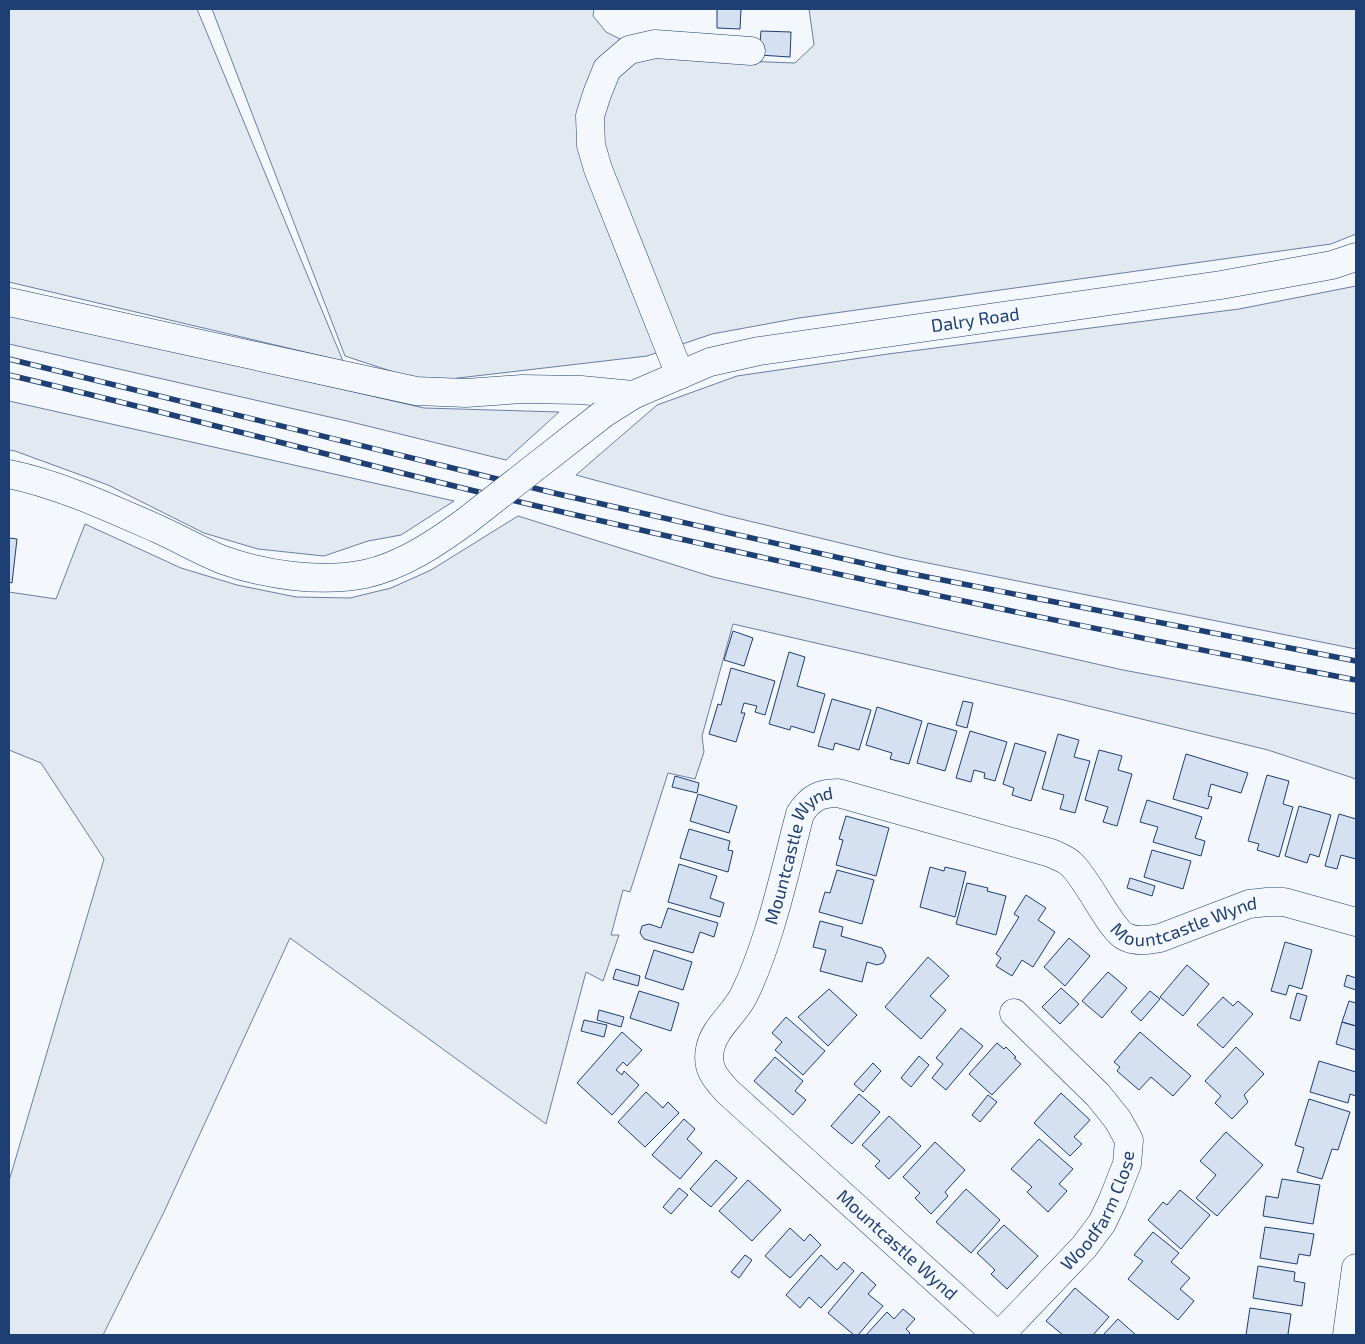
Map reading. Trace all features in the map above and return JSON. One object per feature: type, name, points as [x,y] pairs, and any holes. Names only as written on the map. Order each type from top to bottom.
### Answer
[{"type":"main road","points":[[680,375],[598,169],[591,145],[590,116],[607,69],[629,50],[655,44],[751,51]]},
{"type":"main road","name":"Dalry Road","points":[[9,474],[89,499],[223,560],[264,572],[300,577],[365,574],[404,560],[434,544],[466,522],[603,414],[633,395],[710,362],[759,350],[1221,285],[1332,265],[1356,257]]},
{"type":"main road","points":[[9,302],[416,391],[466,393],[522,389],[581,390],[633,395]]},
{"type":"main road","name":"Mountcastle Wynd","points":[[998,1335],[728,1092],[713,1076],[709,1065],[709,1051],[714,1036],[731,1016],[744,996],[763,946],[800,814],[807,803],[828,793],[838,793],[1051,853],[1070,862],[1081,875],[1115,928],[1125,937],[1148,940],[1160,938],[1249,904],[1267,902],[1284,902],[1356,922]]},
{"type":"main road","name":"Woodfarm Close","points":[[998,1335],[1084,1247],[1102,1223],[1126,1164],[1129,1140],[1118,1120],[1098,1095],[1014,1014]]},
{"type":"main road","points":[[1347,1335],[1356,1268]]},
{"type":"shaded area","points":[[9,9],[197,9],[343,361],[9,282]]},
{"type":"shaded area","points":[[212,9],[594,9],[593,16],[606,32],[658,58],[795,63],[814,45],[809,9],[1356,9],[1356,234],[1331,244],[799,318],[712,334],[647,356],[424,382],[345,356]]},
{"type":"shaded area","points":[[1356,286],[1356,649],[903,558],[724,515],[576,475],[657,405],[737,376],[888,354],[1239,309]]},
{"type":"shaded area","points":[[9,313],[424,408],[559,412],[506,460],[347,421],[9,344]]},
{"type":"shaded area","points":[[9,401],[454,501],[401,535],[368,541],[324,556],[258,549],[204,533],[108,485],[9,450]]},
{"type":"shaded area","points":[[518,516],[713,577],[1123,670],[1356,714],[1356,779],[1268,750],[1064,700],[733,624],[702,736],[704,752],[695,779],[668,773],[630,892],[623,890],[611,935],[619,935],[603,981],[586,972],[546,1124],[290,938],[164,1212],[103,1335],[9,1335],[9,1181],[104,859],[41,763],[9,750],[9,592],[56,599],[85,524],[181,568],[237,585],[296,597],[350,598],[391,588],[431,570]]},
{"type":"building","points":[[717,9],[741,9],[740,29],[717,28]]},
{"type":"building","points":[[761,31],[791,32],[790,57],[759,55]]},
{"type":"building","points":[[9,538],[17,539],[12,583],[9,582]]},
{"type":"building","points":[[733,631],[753,638],[744,666],[724,660]]},
{"type":"building","points":[[789,652],[805,657],[797,686],[825,694],[814,733],[791,726],[790,730],[769,724]]},
{"type":"building","points":[[731,668],[775,681],[765,715],[755,712],[757,706],[744,703],[741,713],[745,713],[736,742],[709,734],[718,704],[721,705]]},
{"type":"building","points":[[832,699],[871,710],[859,750],[835,743],[833,750],[818,746]]},
{"type":"building","points":[[963,701],[973,703],[967,728],[956,725]]},
{"type":"building","points":[[877,707],[922,721],[909,764],[890,759],[892,753],[866,745]]},
{"type":"building","points":[[928,723],[957,731],[945,771],[917,763]]},
{"type":"building","points":[[970,731],[1007,742],[995,781],[984,778],[985,773],[974,770],[971,782],[956,778]]},
{"type":"building","points":[[1058,734],[1079,740],[1074,757],[1090,761],[1075,813],[1060,809],[1064,795],[1042,789]]},
{"type":"building","points":[[1015,743],[1046,752],[1031,801],[1012,795],[1014,788],[1003,784]]},
{"type":"building","points":[[1099,750],[1122,756],[1118,770],[1132,774],[1117,826],[1103,822],[1108,807],[1085,800]]},
{"type":"building","points":[[1186,754],[1248,773],[1241,793],[1211,784],[1208,796],[1212,797],[1208,809],[1173,799]]},
{"type":"building","points":[[1267,775],[1289,781],[1283,804],[1293,807],[1279,857],[1257,850],[1259,844],[1248,841]]},
{"type":"building","points":[[675,776],[699,783],[697,793],[672,787]]},
{"type":"building","points":[[698,794],[737,806],[729,833],[690,821]]},
{"type":"building","points":[[1147,800],[1202,817],[1195,838],[1205,841],[1201,856],[1153,842],[1158,827],[1140,822]]},
{"type":"building","points":[[1299,806],[1331,815],[1319,857],[1310,854],[1307,863],[1285,856]]},
{"type":"building","points":[[1339,814],[1356,819],[1356,859],[1341,855],[1337,869],[1325,866]]},
{"type":"building","points":[[846,816],[889,828],[876,876],[836,865],[843,840],[839,839]]},
{"type":"building","points":[[689,829],[730,841],[728,850],[733,851],[728,872],[680,858]]},
{"type":"building","points":[[1152,850],[1191,861],[1183,889],[1144,877]]},
{"type":"building","points":[[679,864],[717,876],[710,898],[724,903],[720,917],[668,902]]},
{"type":"building","points":[[930,867],[944,871],[945,867],[966,872],[955,917],[920,907]]},
{"type":"building","points":[[837,870],[874,880],[862,924],[819,912],[825,892],[830,893]]},
{"type":"building","points":[[1130,878],[1155,886],[1152,896],[1127,888]]},
{"type":"building","points":[[967,883],[988,888],[987,891],[1006,896],[996,935],[956,924]]},
{"type":"building","points":[[1026,895],[1046,908],[1038,920],[1055,932],[1033,967],[1022,960],[1012,976],[996,966],[1001,958],[996,954],[1019,917],[1014,914]]},
{"type":"building","points":[[668,908],[718,923],[714,937],[700,932],[693,953],[644,939],[640,933],[642,926],[649,924],[661,928]]},
{"type":"building","points":[[820,921],[843,927],[841,936],[882,948],[886,956],[883,963],[877,965],[867,962],[862,982],[820,971],[826,950],[813,947]]},
{"type":"building","points":[[1069,938],[1090,956],[1065,986],[1044,967]]},
{"type":"building","points":[[1285,942],[1312,950],[1302,989],[1289,985],[1286,995],[1271,991]]},
{"type":"building","points":[[654,950],[692,962],[683,990],[645,978]]},
{"type":"building","points":[[928,957],[949,976],[930,996],[946,1010],[921,1039],[885,1007]]},
{"type":"building","points":[[1187,965],[1209,984],[1183,1016],[1160,997]]},
{"type":"building","points":[[616,969],[640,976],[638,986],[613,979]]},
{"type":"building","points":[[1108,972],[1127,988],[1102,1018],[1082,1001]]},
{"type":"building","points":[[1347,975],[1356,978],[1356,990],[1344,986]]},
{"type":"building","points":[[1061,988],[1079,1004],[1060,1024],[1042,1007]]},
{"type":"building","points":[[829,989],[857,1015],[828,1046],[798,1017]]},
{"type":"building","points":[[639,991],[679,1003],[671,1031],[630,1018]]},
{"type":"building","points":[[1150,991],[1160,999],[1141,1021],[1131,1012]]},
{"type":"building","points":[[1297,993],[1307,996],[1300,1021],[1290,1018]]},
{"type":"building","points":[[1223,997],[1233,1006],[1238,1001],[1253,1014],[1223,1048],[1197,1025]]},
{"type":"building","points":[[1349,1001],[1356,1003],[1356,1026],[1342,1022]]},
{"type":"building","points":[[599,1010],[624,1017],[621,1027],[597,1020]]},
{"type":"building","points":[[786,1017],[825,1051],[803,1075],[775,1050],[782,1042],[772,1033]]},
{"type":"building","points":[[584,1020],[607,1025],[604,1037],[581,1031]]},
{"type":"building","points":[[1342,1022],[1356,1026],[1356,1050],[1336,1044]]},
{"type":"building","points":[[961,1028],[983,1046],[946,1090],[932,1078],[943,1064],[936,1058]]},
{"type":"building","points":[[622,1032],[642,1050],[627,1066],[623,1062],[616,1070],[622,1075],[624,1071],[639,1085],[612,1115],[577,1083]]},
{"type":"building","points":[[1140,1032],[1191,1076],[1173,1096],[1151,1077],[1139,1090],[1117,1071],[1120,1067],[1114,1062]]},
{"type":"building","points":[[997,1043],[1004,1049],[1006,1047],[1021,1064],[992,1095],[969,1074]]},
{"type":"building","points":[[1236,1047],[1264,1074],[1244,1095],[1248,1102],[1232,1119],[1215,1103],[1221,1096],[1205,1081]]},
{"type":"building","points":[[919,1056],[929,1065],[911,1087],[901,1078]]},
{"type":"building","points":[[775,1057],[803,1081],[795,1091],[806,1100],[793,1115],[754,1081]]},
{"type":"building","points":[[1319,1061],[1356,1072],[1356,1096],[1350,1094],[1348,1103],[1310,1092]]},
{"type":"building","points":[[873,1063],[881,1071],[863,1092],[854,1084]]},
{"type":"building","points":[[646,1092],[663,1108],[668,1102],[679,1113],[645,1147],[618,1122]]},
{"type":"building","points":[[1061,1093],[1090,1120],[1074,1137],[1082,1144],[1070,1156],[1034,1123]]},
{"type":"building","points":[[859,1094],[880,1112],[852,1144],[831,1126]]},
{"type":"building","points":[[988,1095],[997,1102],[980,1122],[972,1115]]},
{"type":"building","points":[[1309,1099],[1350,1112],[1338,1150],[1332,1149],[1322,1179],[1297,1172],[1304,1148],[1295,1145]]},
{"type":"building","points":[[889,1116],[921,1146],[889,1179],[875,1166],[880,1161],[862,1145]]},
{"type":"building","points":[[684,1119],[695,1129],[687,1139],[702,1153],[680,1179],[652,1155]]},
{"type":"building","points":[[1226,1132],[1263,1165],[1217,1216],[1196,1198],[1216,1175],[1200,1161]]},
{"type":"building","points":[[1039,1139],[1073,1169],[1059,1184],[1067,1191],[1048,1212],[1027,1192],[1032,1187],[1011,1169]]},
{"type":"building","points":[[935,1142],[965,1170],[945,1192],[948,1196],[931,1214],[915,1198],[920,1193],[903,1177]]},
{"type":"building","points":[[716,1160],[737,1178],[711,1207],[690,1189]]},
{"type":"building","points":[[1282,1179],[1320,1185],[1313,1224],[1263,1216],[1266,1196],[1278,1198]]},
{"type":"building","points":[[748,1180],[781,1210],[752,1241],[719,1211]]},
{"type":"building","points":[[679,1188],[688,1195],[671,1214],[663,1207]]},
{"type":"building","points":[[966,1189],[1000,1220],[971,1253],[936,1222]]},
{"type":"building","points":[[1180,1190],[1210,1215],[1181,1249],[1148,1220],[1163,1202],[1167,1205]]},
{"type":"building","points":[[1004,1225],[1038,1256],[1007,1289],[991,1274],[995,1270],[977,1253]]},
{"type":"building","points":[[1265,1227],[1314,1234],[1310,1256],[1299,1254],[1297,1264],[1260,1258]]},
{"type":"building","points":[[790,1228],[804,1241],[810,1234],[821,1245],[790,1278],[765,1256]]},
{"type":"building","points":[[1153,1232],[1179,1253],[1171,1262],[1190,1278],[1180,1289],[1194,1301],[1178,1320],[1128,1279],[1143,1261],[1134,1255]]},
{"type":"building","points":[[745,1255],[752,1260],[739,1278],[731,1272]]},
{"type":"building","points":[[821,1255],[837,1270],[844,1262],[854,1271],[821,1308],[809,1297],[800,1308],[786,1295]]},
{"type":"building","points":[[1258,1266],[1295,1272],[1294,1281],[1305,1283],[1302,1306],[1253,1298]]},
{"type":"building","points":[[862,1272],[876,1285],[868,1294],[883,1306],[858,1335],[854,1335],[828,1313]]},
{"type":"building","points":[[1075,1288],[1109,1317],[1093,1335],[1063,1335],[1046,1321]]},
{"type":"building","points":[[1250,1308],[1291,1314],[1288,1334],[1292,1335],[1246,1335]]},
{"type":"building","points":[[903,1309],[915,1319],[906,1329],[910,1333],[908,1335],[866,1335],[887,1312],[894,1319]]},
{"type":"building","points":[[1118,1319],[1136,1335],[1103,1335]]},
{"type":"railway","points":[[9,359],[558,494],[902,572],[1356,661]]},
{"type":"railway","points":[[9,375],[541,507],[846,576],[1356,680]]}]
